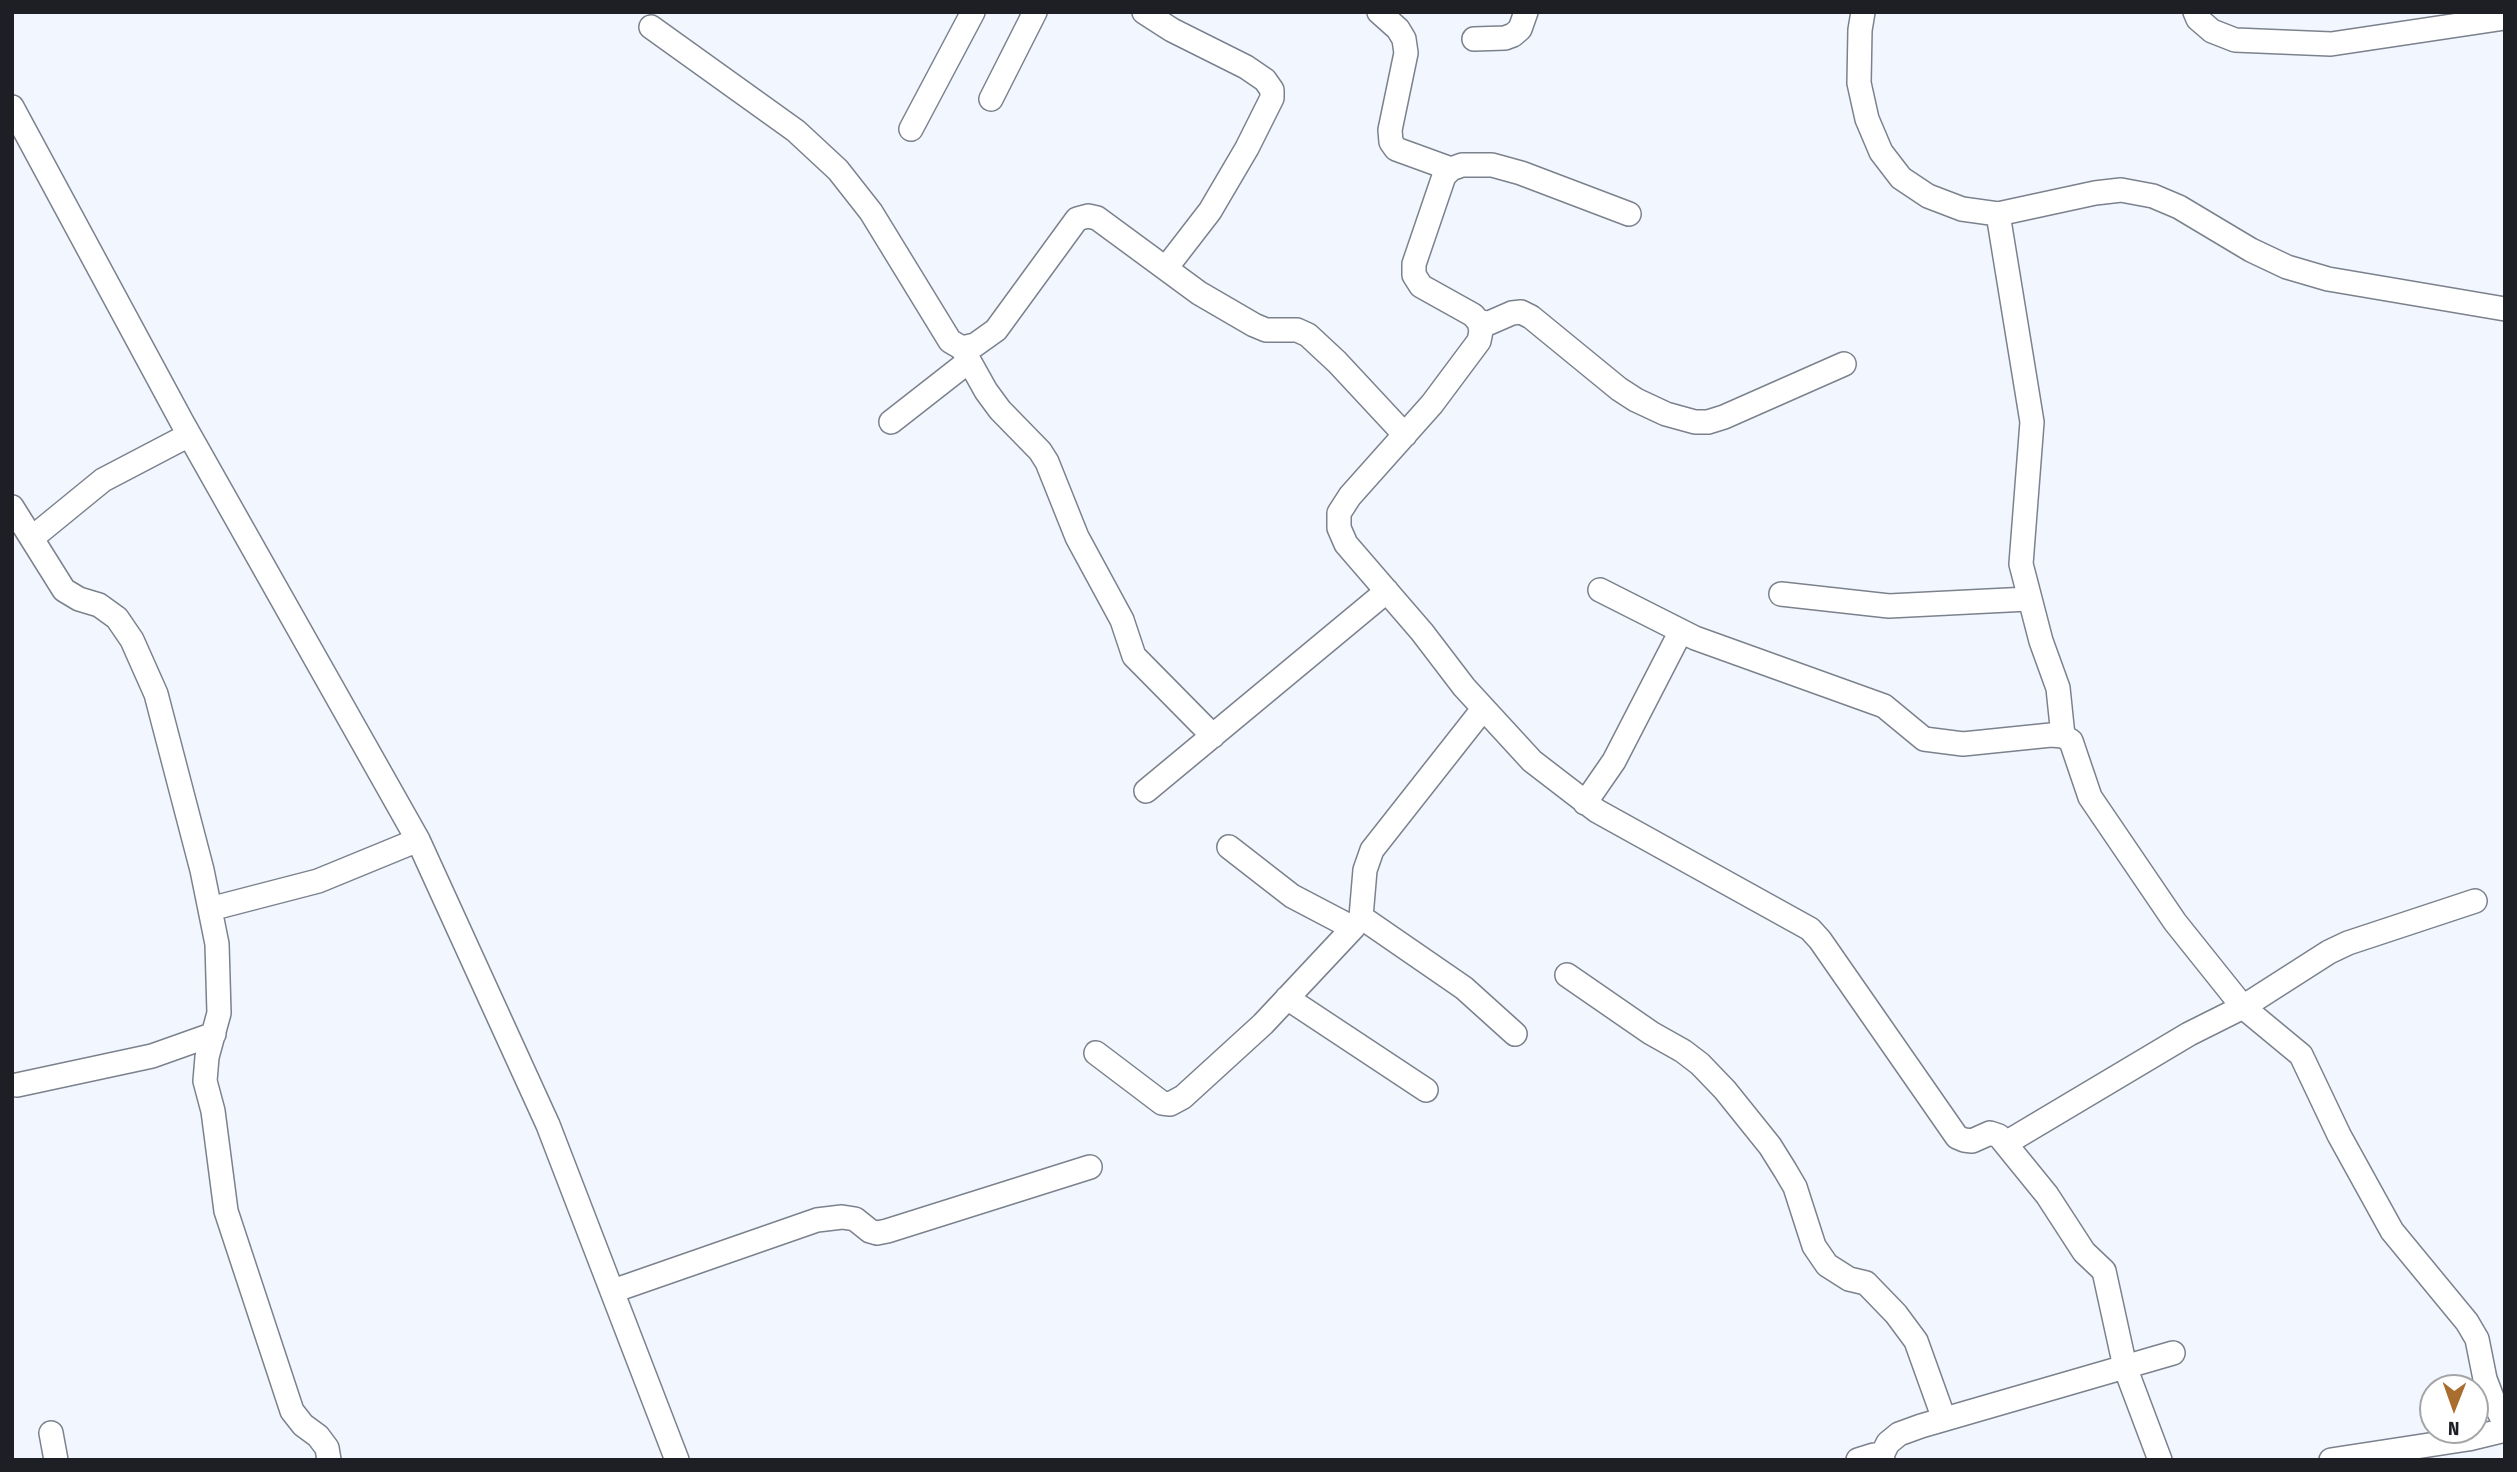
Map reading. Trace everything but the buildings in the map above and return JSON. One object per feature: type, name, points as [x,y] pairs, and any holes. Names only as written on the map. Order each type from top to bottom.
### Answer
[{"type":"street","points":[[911,129],[972,12]]},
{"type":"street","points":[[991,99],[1035,12]]},
{"type":"street","points":[[1144,12],[1172,30],[1246,67],[1265,80],[1272,90],[1272,98],[1253,136],[1210,211],[1166,268]]},
{"type":"street","points":[[1379,12],[1398,29],[1404,39],[1406,53],[1390,130],[1391,142],[1396,149],[1451,169]]},
{"type":"street","points":[[1474,39],[1505,38],[1513,35],[1520,29],[1526,12]]},
{"type":"street","points":[[1863,12],[1859,83],[1867,119],[1881,152],[1902,177],[1928,196],[1962,209],[1998,214],[2095,193],[2121,190],[2153,196],[2179,207],[2251,250],[2287,267],[2328,279],[2505,309]]},
{"type":"street","points":[[2195,12],[2197,19],[2212,31],[2235,40],[2331,44],[2505,18]]},
{"type":"street","points":[[651,27],[796,131],[838,170],[871,212],[950,341],[965,355],[1000,410],[1040,451],[1047,462],[1077,537],[1122,620],[1134,656],[1213,736]]},
{"type":"street","points":[[12,107],[189,435],[418,840],[548,1125],[677,1460]]},
{"type":"street","points":[[1629,214],[1521,173],[1492,165],[1462,165],[1451,169],[1444,176],[1414,264],[1414,275],[1421,286],[1473,315],[1481,331],[1479,341],[1432,404],[1350,496],[1339,513],[1339,528],[1346,544],[1483,709],[1532,761],[1585,803],[1810,929],[1957,1137],[1972,1140],[1990,1133],[1999,1136],[2006,1143],[2047,1195],[2084,1252],[2104,1271],[2125,1367],[2160,1460]]},
{"type":"street","points":[[1998,214],[2032,422],[2021,564],[2040,641],[2058,688],[2063,736]]},
{"type":"street","points":[[891,422],[975,345],[996,330],[1077,219],[1088,216],[1097,218],[1199,293],[1254,325],[1266,330],[1297,330],[1308,335],[1405,435]]},
{"type":"street","points":[[1479,323],[1489,323],[1511,313],[1521,312],[1636,400],[1666,414],[1695,422],[1708,422],[1724,417],[1844,364]]},
{"type":"street","points":[[32,538],[103,480],[189,435]]},
{"type":"street","points":[[12,507],[64,590],[79,599],[99,605],[117,618],[132,640],[156,694],[202,870],[217,958],[219,1013],[207,1058],[205,1081],[213,1111],[226,1211],[292,1411],[303,1426],[318,1436],[327,1448],[329,1460]]},
{"type":"street","points":[[1600,590],[1682,631],[1884,706],[1924,739],[1962,744],[2051,735],[2063,736],[2071,741],[2096,807],[2175,922],[2243,1007],[2301,1055],[2339,1135],[2392,1231],[2468,1322],[2477,1339],[2493,1400],[2505,1424]]},
{"type":"street","points":[[1146,791],[1387,592]]},
{"type":"street","points":[[1781,594],[1889,606],[2028,599]]},
{"type":"street","points":[[1585,803],[1614,761],[1682,631]]},
{"type":"street","points":[[1096,1053],[1162,1104],[1170,1104],[1183,1097],[1263,1024],[1357,923],[1365,870],[1372,850],[1483,709]]},
{"type":"street","points":[[210,909],[318,881],[418,840]]},
{"type":"street","points":[[1229,846],[1292,896],[1357,923],[1464,988],[1516,1034]]},
{"type":"street","points":[[2006,1143],[2189,1034],[2243,1007],[2348,943],[2475,901]]},
{"type":"street","points":[[1567,975],[1651,1033],[1683,1051],[1725,1090],[1770,1146],[1795,1187],[1814,1246],[1827,1265],[1849,1279],[1866,1283],[1896,1314],[1916,1341],[1944,1419]]},
{"type":"street","points":[[1287,998],[1426,1090]]},
{"type":"street","points":[[17,1085],[152,1056],[214,1034]]},
{"type":"street","points":[[613,1291],[817,1220],[842,1217],[855,1219],[877,1233],[1090,1167]]},
{"type":"street","points":[[1858,1460],[1874,1455],[1882,1458],[1888,1443],[1899,1434],[2173,1353]]},
{"type":"street","points":[[2331,1460],[2468,1439],[2505,1430]]},
{"type":"street","points":[[51,1433],[56,1460]]}]
